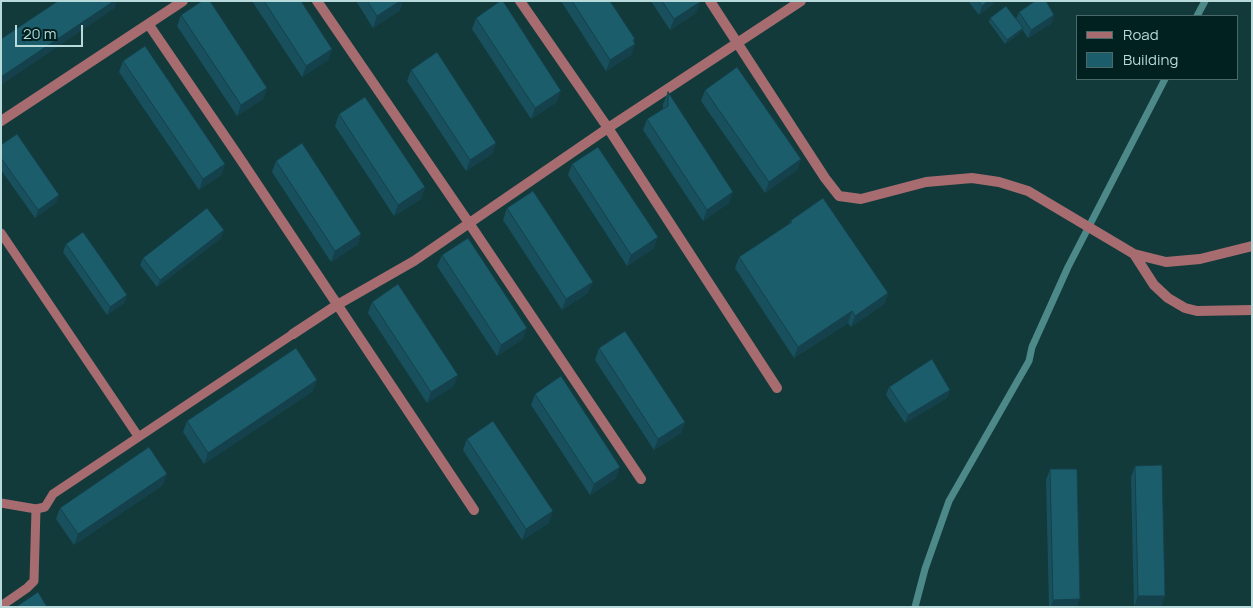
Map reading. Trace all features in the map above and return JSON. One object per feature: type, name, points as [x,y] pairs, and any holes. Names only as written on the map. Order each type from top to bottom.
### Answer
[{"type":"street","points":[[1,122],[183,1]]},
{"type":"street","points":[[317,1],[641,479]]},
{"type":"street","points":[[520,1],[608,128],[777,388]]},
{"type":"street","points":[[710,1],[839,196],[861,198],[926,182],[972,178],[999,182],[1028,191],[1134,254],[1166,262],[1200,259],[1252,246]]},
{"type":"street","points":[[293,334],[336,305],[414,260],[608,128],[801,1]]},
{"type":"street","points":[[149,25],[242,160],[336,305],[474,510]]},
{"type":"street","points":[[1134,254],[1154,285],[1168,298],[1185,308],[1197,311],[1252,310]]},
{"type":"lane","points":[[1,233],[138,436]]},
{"type":"lane","points":[[1,504],[36,509],[45,506],[53,494],[293,334]]},
{"type":"lane","points":[[1,606],[34,581],[36,509]]},
{"type":"building","points":[[58,1],[114,1],[1,77],[1,39]]},
{"type":"building","points":[[202,1],[210,1],[267,88],[241,105],[181,15]]},
{"type":"building","points":[[264,1],[301,1],[332,49],[306,66]]},
{"type":"building","points":[[367,1],[400,1],[377,16]]},
{"type":"building","points":[[500,1],[503,1],[561,91],[535,108],[476,18]]},
{"type":"building","points":[[572,1],[610,1],[635,39],[633,40],[635,44],[610,60]]},
{"type":"building","points":[[662,1],[700,1],[700,2],[674,19]]},
{"type":"building","points":[[978,1],[988,1],[982,6]]},
{"type":"building","points":[[1035,1],[1046,1],[1054,15],[1031,30],[1019,12]]},
{"type":"building","points":[[1006,6],[1023,28],[1007,40],[990,18]]},
{"type":"building","points":[[145,46],[225,164],[203,179],[123,61]]},
{"type":"building","points":[[437,52],[496,143],[470,160],[411,70]]},
{"type":"building","points":[[737,67],[801,159],[769,182],[705,90]]},
{"type":"building","points":[[668,92],[733,192],[707,210],[647,119],[668,106]]},
{"type":"building","points":[[365,97],[425,187],[398,205],[339,114]]},
{"type":"building","points":[[17,134],[59,195],[38,210],[1,158],[1,145]]},
{"type":"building","points":[[302,143],[361,234],[335,251],[276,161]]},
{"type":"building","points":[[598,147],[658,237],[631,255],[572,164]]},
{"type":"building","points":[[533,191],[593,282],[566,299],[507,208]]},
{"type":"building","points":[[823,198],[888,293],[855,316],[852,311],[798,347],[739,257],[792,222],[790,221]]},
{"type":"building","points":[[207,208],[224,230],[160,280],[143,258]]},
{"type":"building","points":[[83,232],[127,295],[110,307],[66,244]]},
{"type":"building","points":[[468,238],[527,328],[501,345],[442,255]]},
{"type":"building","points":[[398,284],[458,375],[431,392],[372,302]]},
{"type":"building","points":[[625,331],[685,422],[658,439],[599,348]]},
{"type":"building","points":[[296,348],[317,380],[208,453],[187,421]]},
{"type":"building","points":[[932,359],[950,390],[908,415],[889,387]]},
{"type":"building","points":[[561,376],[620,467],[594,484],[535,394]]},
{"type":"building","points":[[493,421],[553,511],[526,529],[467,439]]},
{"type":"building","points":[[149,447],[167,474],[78,534],[60,508]]},
{"type":"building","points":[[1162,465],[1165,596],[1138,596],[1135,466]]},
{"type":"building","points":[[1050,469],[1077,469],[1080,599],[1053,600]]},
{"type":"building","points":[[38,592],[47,607],[16,607]]},
{"type":"waterway","points":[[1198,15],[1205,1]]},
{"type":"waterway","points":[[915,607],[925,569],[949,501],[1029,361],[1032,347],[1068,267],[1164,80]]}]
